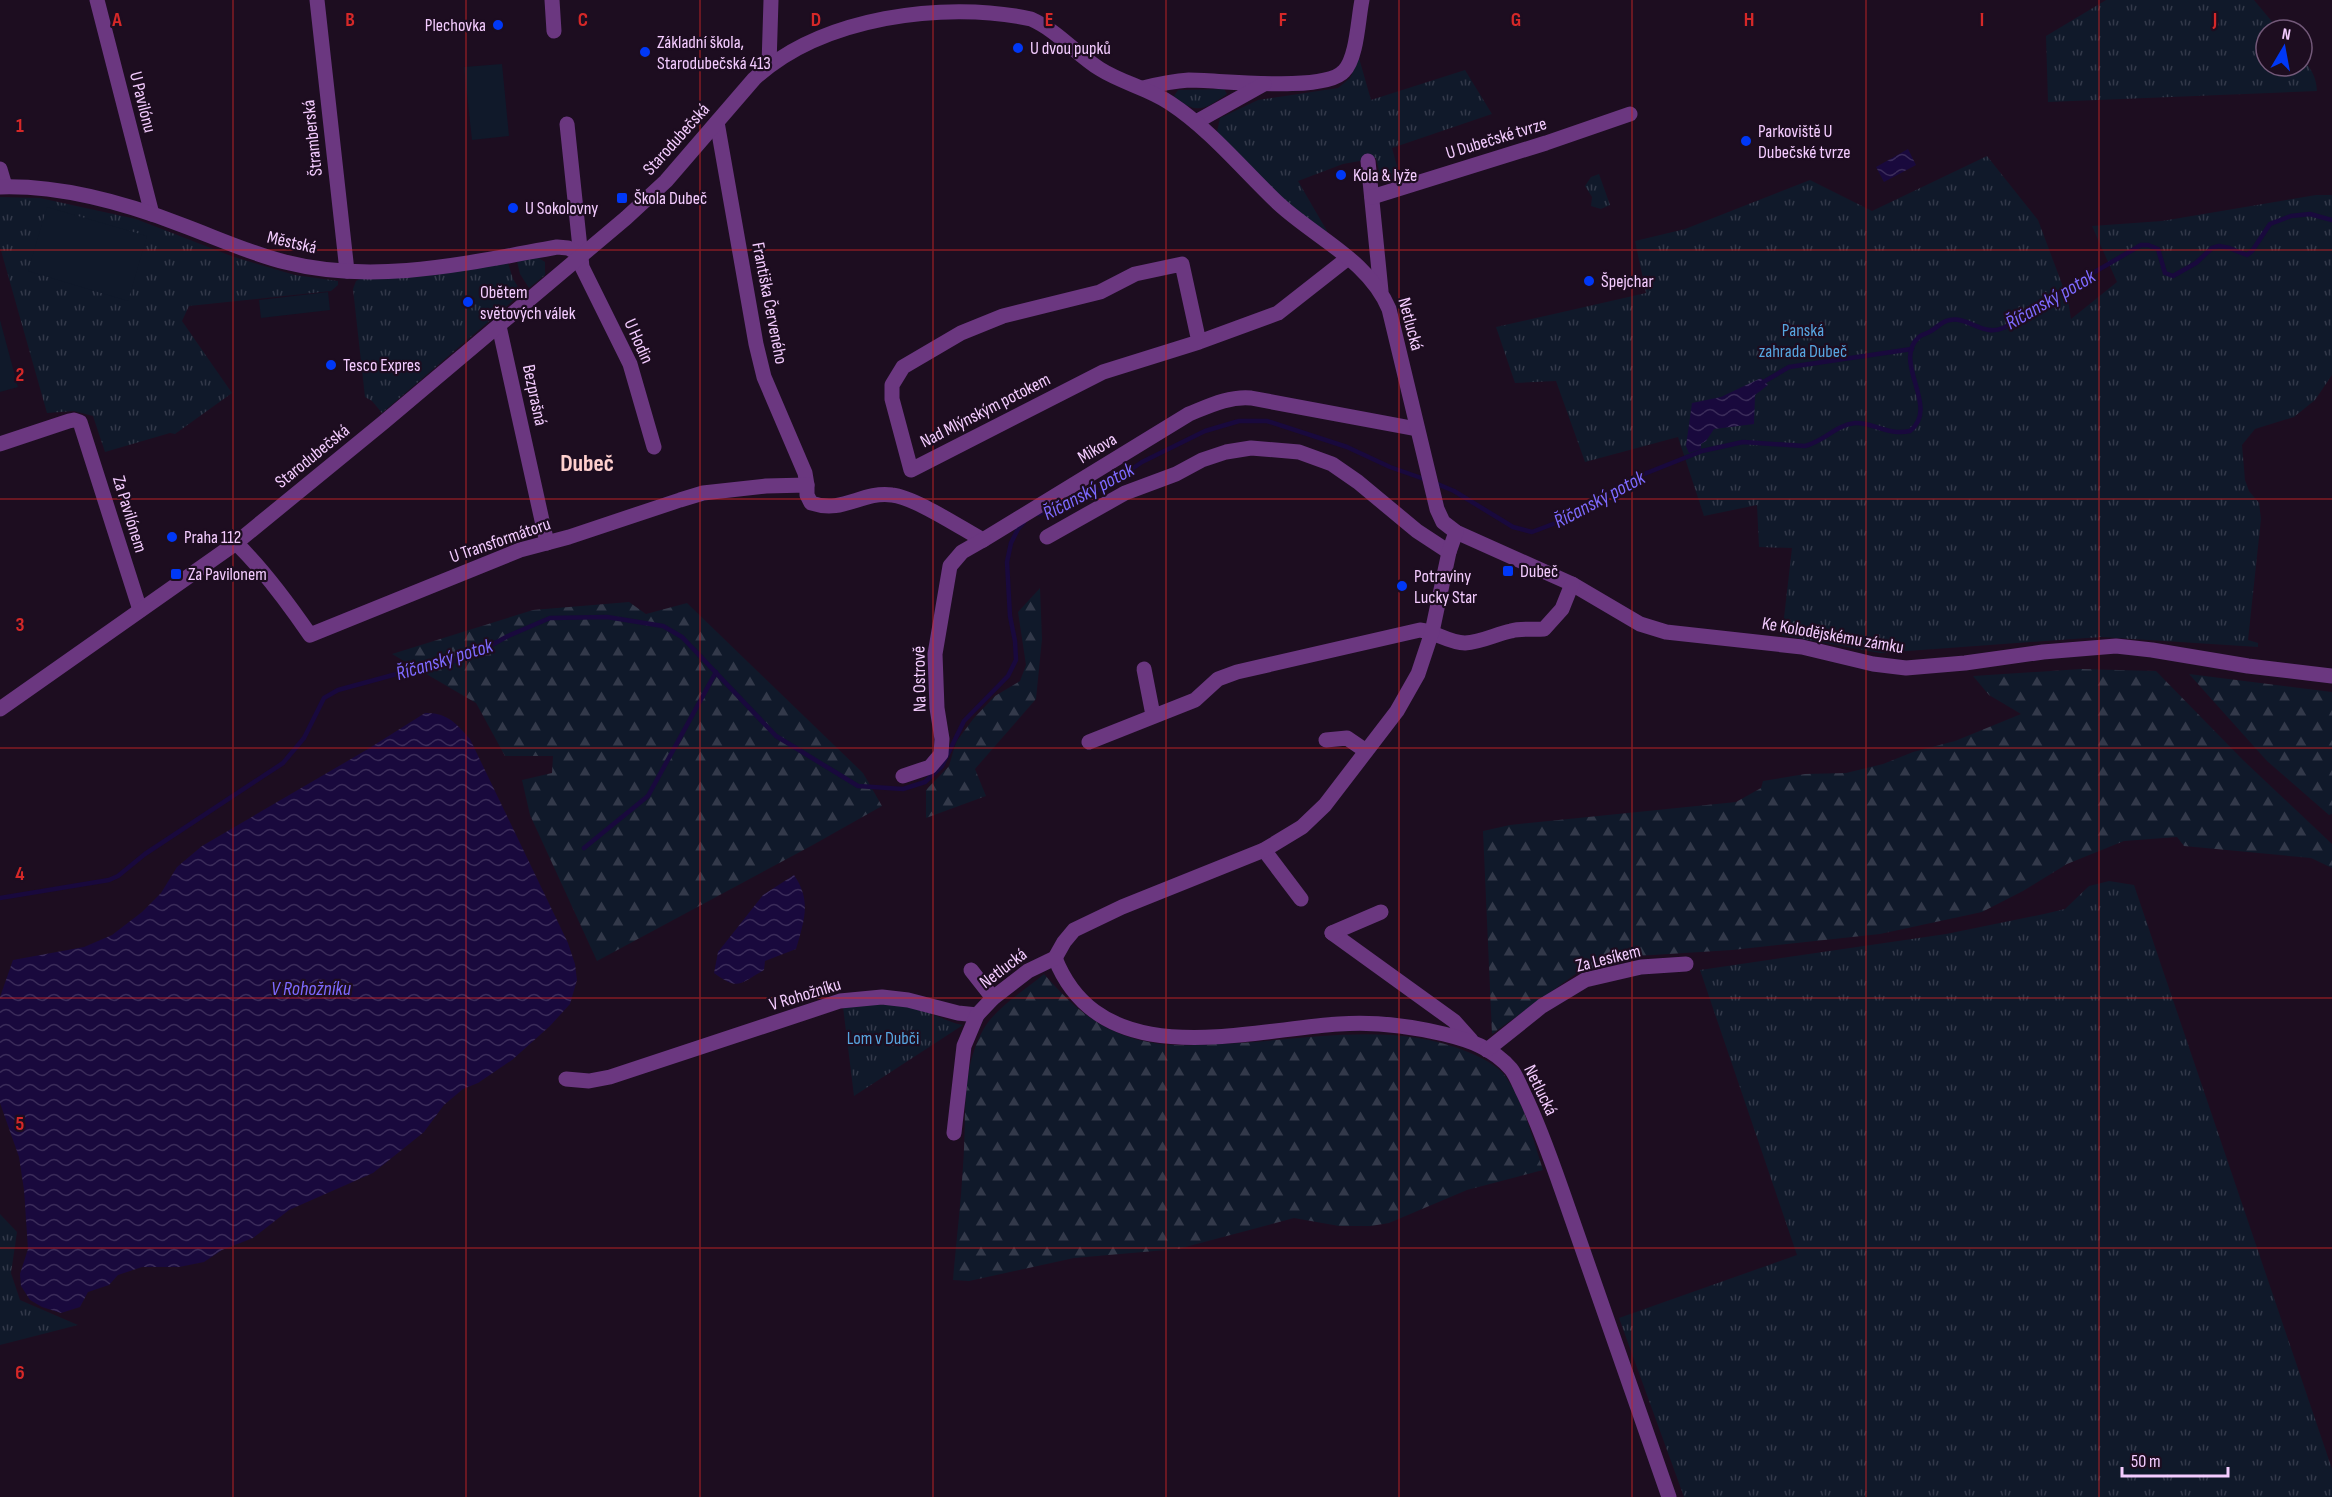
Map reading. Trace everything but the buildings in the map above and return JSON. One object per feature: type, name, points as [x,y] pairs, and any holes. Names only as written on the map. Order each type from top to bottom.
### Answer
[{"type":"street","name":"U Pavilónu","points":[[97,0],[152,214]]},
{"type":"street","name":"Štramberská","points":[[317,0],[347,271]]},
{"type":"street","points":[[552,0],[554,31]]},
{"type":"street","points":[[769,64],[771,0]]},
{"type":"street","points":[[1143,88],[1188,80],[1292,83],[1333,79],[1343,73],[1352,57],[1362,0]]},
{"type":"street","name":"Starodubečská","points":[[0,709],[236,543],[309,484],[499,326],[666,181],[769,64],[824,31],[897,9],[956,1],[1004,10],[1034,20],[1051,29],[1101,70],[1143,88]]},
{"type":"street","points":[[1196,122],[1265,83]]},
{"type":"street","name":"Netlucká","points":[[977,1015],[993,998],[1028,971],[1055,958],[1074,930],[1122,907],[1264,850],[1302,827],[1324,805],[1397,711],[1418,674],[1432,632],[1449,552],[1456,532],[1443,522],[1437,509],[1393,325],[1381,291],[1366,273],[1295,219],[1196,122],[1169,102],[1143,88]]},
{"type":"street","name":"U Dubečské tvrze","points":[[1372,197],[1546,143],[1629,114]]},
{"type":"street","name":"Františka Červeného","points":[[717,122],[756,344],[764,377],[805,473],[807,485]]},
{"type":"street","name":"U Hodin","points":[[567,124],[585,272],[630,364],[654,447]]},
{"type":"street","points":[[1368,161],[1381,291]]},
{"type":"street","points":[[0,169],[3,187]]},
{"type":"street","name":"Městská","points":[[3,187],[82,195],[152,214],[267,257],[320,269],[392,271],[448,267],[556,247],[568,248],[582,255]]},
{"type":"street","name":"Nad Mlýnským potokem","points":[[1199,342],[1182,264],[1135,274],[1100,292],[1014,313],[961,333],[903,367],[892,385],[892,399],[911,470],[1103,372],[1199,342],[1278,313],[1348,258]]},
{"type":"street","name":"Bezprašná","points":[[499,326],[547,543]]},
{"type":"street","name":"Mikova","points":[[983,540],[1189,414],[1240,397],[1417,429]]},
{"type":"street","name":"Za Pavilónem","points":[[0,444],[74,420],[80,423],[140,610]]},
{"type":"street","points":[[1047,537],[1125,494],[1176,474],[1202,460],[1226,452],[1260,448],[1299,452],[1332,464],[1358,482],[1417,531],[1449,552]]},
{"type":"street","points":[[807,485],[807,495],[811,503],[821,506],[840,507],[865,498],[892,495],[909,499],[983,540]]},
{"type":"street","name":"U Transformátoru","points":[[236,543],[248,554],[310,635],[513,552],[703,493],[766,486],[807,485]]},
{"type":"street","name":"Ke Kolodějskému zámku","points":[[1456,532],[1572,584],[1628,618],[1653,629],[1814,649],[1906,668],[1944,666],[2043,652],[2116,646],[2332,676]]},
{"type":"street","name":"Na Ostrově","points":[[903,776],[930,767],[941,754],[942,739],[936,708],[935,654],[950,566],[962,552],[983,540]]},
{"type":"street","points":[[1089,742],[1195,700],[1218,679],[1226,675],[1420,630],[1432,632],[1451,641],[1465,643],[1511,631],[1544,629],[1562,609],[1572,584]]},
{"type":"street","points":[[1144,669],[1153,715]]},
{"type":"street","points":[[1326,740],[1347,738],[1366,751]]},
{"type":"street","points":[[1264,850],[1301,899]]},
{"type":"street","points":[[1381,912],[1332,933],[1454,1021],[1470,1040]]},
{"type":"street","name":"Netlucká","points":[[1055,958],[1063,977],[1081,1000],[1102,1017],[1132,1030],[1178,1038],[1231,1036],[1352,1024],[1409,1026],[1470,1040],[1511,1069],[1545,1141],[1669,1497]]},
{"type":"street","name":"Za Lesíkem","points":[[1487,1050],[1542,1005],[1585,980],[1641,967],[1686,964]]},
{"type":"street","points":[[971,970],[993,998]]},
{"type":"street","name":"V Rohožníku","points":[[566,1079],[589,1081],[610,1077],[840,1001],[882,997],[908,1000],[958,1013],[977,1015]]},
{"type":"street","points":[[954,1133],[964,1046],[977,1015]]},
{"type":"green space","points":[[2106,0],[2254,0],[2269,18],[2254,18],[2254,78],[2314,77],[2317,91],[2048,102],[2046,36]]},
{"type":"green space","points":[[1359,58],[1371,100],[1465,70],[1492,114],[1392,148],[1400,177],[1390,180],[1380,175],[1376,158],[1343,164],[1298,181],[1327,231],[1325,233],[1281,197],[1217,132],[1220,118],[1258,100],[1338,88],[1350,78]]},
{"type":"green space","points":[[502,64],[509,136],[472,140],[464,67]]},
{"type":"green space","points":[[1224,89],[1227,94],[1201,108],[1189,106],[1174,96],[1178,90]]},
{"type":"green space","name":"Panská zahrada Dubeč","points":[[1987,156],[2038,220],[2068,300],[2071,319],[2117,282],[2092,226],[2162,221],[2316,195],[2332,195],[2332,375],[2315,400],[2294,417],[2255,429],[2242,445],[2245,480],[2249,491],[2259,503],[2261,519],[2248,640],[2258,643],[2258,647],[2101,637],[1880,653],[1782,635],[1792,548],[1759,547],[1757,505],[1704,516],[1678,437],[1585,462],[1556,381],[1515,383],[1496,327],[1646,293],[1635,241],[1685,229],[1810,180],[1872,211]]},
{"type":"green space","points":[[1599,174],[1610,205],[1601,209],[1591,206],[1592,197],[1585,186],[1591,177]]},
{"type":"green space","points":[[0,197],[40,198],[136,219],[234,257],[295,275],[338,281],[338,285],[331,291],[189,306],[182,321],[232,393],[175,434],[170,433],[105,452],[93,416],[74,411],[47,413],[0,247]]},
{"type":"green space","points":[[47,207],[147,236],[128,301],[28,271]]},
{"type":"green space","points":[[537,257],[545,262],[545,275],[529,288],[520,274],[517,261]]},
{"type":"green space","points":[[508,263],[513,279],[522,293],[382,413],[372,401],[365,397],[353,289],[356,281]]},
{"type":"green space","points":[[328,292],[330,310],[261,318],[259,300]]},
{"type":"green space","points":[[0,320],[18,387],[0,392]]},
{"type":"green space","points":[[1040,588],[1042,639],[1036,699],[975,769],[986,796],[926,818],[926,790],[949,766],[956,742],[995,696],[1020,681],[1026,665],[1018,612]]},
{"type":"green space","points":[[629,602],[646,614],[687,603],[863,773],[882,806],[597,961],[530,815],[522,780],[552,773],[553,756],[505,756],[476,703],[392,654],[533,610]]},
{"type":"green space","points":[[2081,669],[2156,671],[2243,760],[2332,844],[2332,868],[2311,858],[2184,846],[2177,837],[2124,841],[2067,864],[2023,891],[1982,912],[1880,934],[1732,950],[1637,956],[1577,973],[1492,1034],[1483,831],[1510,825],[1736,802],[1761,788],[1763,781],[1805,774],[1846,773],[1883,764],[1913,752],[1955,741],[2021,714],[1989,695],[1973,676]]},
{"type":"green space","points":[[2189,674],[2332,692],[2332,814],[2329,815],[2267,761]]},
{"type":"green space","points":[[2109,881],[2134,885],[2332,1469],[2332,1497],[1684,1497],[1619,1318],[1797,1255],[1700,970],[1946,934],[2044,914],[2065,909],[2089,886]]},
{"type":"green space","points":[[1044,974],[1078,1008],[1102,1025],[1131,1038],[1148,1042],[1190,1045],[1375,1034],[1438,1042],[1468,1052],[1494,1065],[1506,1077],[1523,1110],[1543,1170],[1467,1190],[1389,1223],[1371,1226],[1339,1226],[1294,1218],[1178,1249],[1074,1258],[969,1281],[953,1280],[962,1180],[966,1097],[971,1062],[983,1030],[995,1014]]},
{"type":"green space","name":"Lom v Dubči","points":[[904,1003],[963,1025],[854,1096],[843,1007]]},
{"type":"green space","points":[[0,1214],[17,1232],[11,1273],[20,1300],[78,1325],[0,1345]]},
{"type":"water","points":[[1908,149],[1916,165],[1884,182],[1876,167]]},
{"type":"water","points":[[1761,378],[1768,385],[1755,395],[1754,424],[1714,429],[1706,441],[1701,444],[1701,449],[1689,453],[1686,446],[1692,403],[1721,397]]},
{"type":"water","name":"V Rohožníku","points":[[425,713],[445,717],[456,724],[470,739],[568,943],[575,964],[577,980],[570,1004],[550,1026],[512,1060],[478,1083],[463,1089],[444,1105],[424,1132],[373,1173],[289,1210],[253,1238],[222,1250],[204,1262],[179,1267],[142,1267],[118,1275],[109,1285],[88,1292],[80,1307],[61,1313],[42,1307],[30,1300],[21,1286],[20,1274],[28,1249],[19,1157],[0,1103],[0,997],[13,960],[84,947],[112,935],[142,912],[161,893],[177,867],[202,846]]},
{"type":"water","points":[[794,875],[800,884],[805,902],[804,920],[796,949],[765,961],[764,970],[739,984],[722,979],[714,973],[718,952],[763,895]]},
{"type":"waterway","name":"Říčanský potok","points":[[1435,483],[1454,491],[1513,527],[1532,532],[1561,521],[1629,480],[1702,451],[1743,442],[1805,446],[1848,424],[1855,423],[1895,432],[1910,431],[1918,421],[1921,410],[1910,359],[1912,347],[1920,336],[1945,322],[1963,321],[1989,330],[2003,328],[2141,245],[2158,249],[2165,273],[2173,276],[2196,263],[2212,248],[2219,246],[2247,255],[2270,224],[2291,216],[2310,214],[2332,220]]},
{"type":"waterway","points":[[1760,384],[1789,367],[1912,349]]},
{"type":"waterway","name":"Říčanský potok","points":[[1039,514],[1066,500],[1087,495],[1107,486],[1142,462],[1205,431],[1239,421],[1267,421],[1347,447],[1390,467],[1427,480]]},
{"type":"waterway","name":"Říčanský potok","points":[[0,898],[109,880],[118,876],[145,854],[283,763],[304,738],[324,698],[338,690],[404,672],[429,669],[475,654],[508,636],[550,618],[607,617],[663,626],[682,637],[776,736],[858,786],[903,789],[925,782],[942,766],[964,721],[1008,676],[1016,660],[1010,616],[1007,562],[1011,543],[1024,522]]},
{"type":"waterway","points":[[584,848],[648,796],[716,672]]},
{"type":"place","name":"Plechovka","points":[[498,25]]},
{"type":"place","name":"U dvou pupků","points":[[1018,48]]},
{"type":"place","name":"Základní škola, Starodubečská 413","points":[[645,52]]},
{"type":"place","name":"Parkoviště U Dubečské tvrze","points":[[1746,141]]},
{"type":"place","name":"Kola & lyže","points":[[1341,175]]},
{"type":"place","name":"Škola Dubeč","points":[[622,198]]},
{"type":"place","name":"U Sokolovny","points":[[513,208]]},
{"type":"place","name":"Špejchar","points":[[1589,281]]},
{"type":"place","name":"Obětem světových válek","points":[[468,302]]},
{"type":"place","name":"Tesco Expres","points":[[331,365]]},
{"type":"place","name":"Praha 112","points":[[172,537]]},
{"type":"place","name":"Dubeč","points":[[1508,571]]},
{"type":"place","name":"Za Pavilonem","points":[[176,574]]},
{"type":"place","name":"Potraviny Lucky Star","points":[[1402,586]]},
{"type":"district","name":"Dubeč","points":[[587,463]]}]
